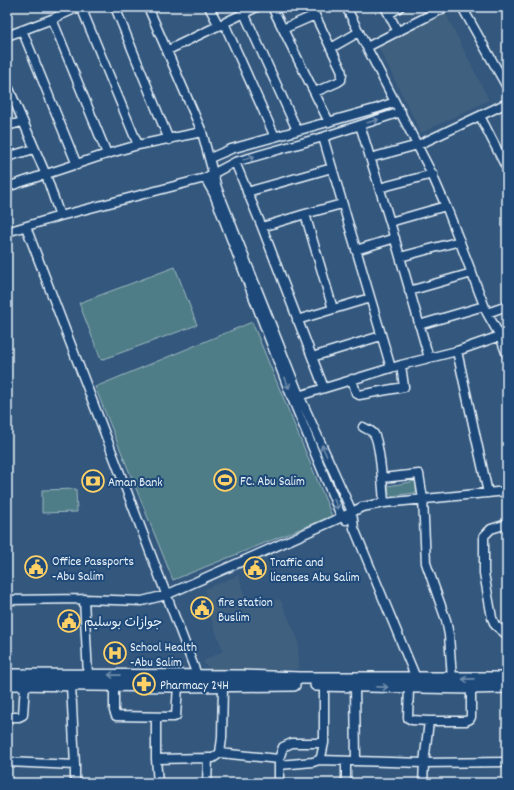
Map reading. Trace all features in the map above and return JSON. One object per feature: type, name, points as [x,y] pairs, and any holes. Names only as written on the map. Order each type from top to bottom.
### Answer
[{"type":"main road","points":[[7,684],[25,684],[88,675],[197,676],[355,686],[471,688],[507,687]]},
{"type":"main road","points":[[7,676],[60,680],[71,685],[178,686],[223,686],[242,680],[300,678],[507,679]]},
{"type":"street","points":[[7,36],[80,7],[138,146]]},
{"type":"street","points":[[115,7],[169,140]]},
{"type":"street","points":[[148,7],[168,50],[202,132],[217,188],[342,517],[354,528]]},
{"type":"street","points":[[209,7],[222,25],[275,137]]},
{"type":"street","points":[[168,50],[257,7]]},
{"type":"street","points":[[272,7],[329,122]]},
{"type":"street","points":[[311,7],[342,74],[341,80],[315,92]]},
{"type":"street","points":[[346,7],[432,174],[460,241],[486,310],[500,336],[507,355]]},
{"type":"street","points":[[398,32],[387,10],[400,7]]},
{"type":"street","points":[[367,47],[446,7]]},
{"type":"street","points":[[462,7],[507,87]]},
{"type":"street","points":[[244,13],[297,130]]},
{"type":"street","points":[[283,29],[315,15]]},
{"type":"street","points":[[52,19],[107,154]]},
{"type":"street","points":[[22,30],[77,165]]},
{"type":"street","points":[[331,48],[359,32]]},
{"type":"street","points":[[7,87],[46,175],[60,216]]},
{"type":"street","points":[[210,158],[231,149],[395,102]]},
{"type":"street","points":[[370,158],[418,145],[507,103]]},
{"type":"street","points":[[7,232],[60,216],[205,178],[235,162],[323,138],[401,112]]},
{"type":"street","points":[[480,116],[507,169]]},
{"type":"street","points":[[7,126],[22,122]]},
{"type":"street","points":[[360,125],[395,238],[429,358]]},
{"type":"street","points":[[7,187],[107,154],[202,132]]},
{"type":"street","points":[[323,138],[391,368]]},
{"type":"street","points":[[7,157],[34,149]]},
{"type":"street","points":[[235,162],[262,227],[324,388]]},
{"type":"street","points":[[247,192],[332,168]]},
{"type":"street","points":[[379,188],[432,174]]},
{"type":"street","points":[[205,178],[214,194],[296,396],[352,512],[354,528],[416,678]]},
{"type":"street","points":[[262,227],[342,204]]},
{"type":"street","points":[[390,222],[446,206]]},
{"type":"street","points":[[305,214],[333,309]]},
{"type":"street","points":[[26,227],[197,676]]},
{"type":"street","points":[[356,250],[395,238]]},
{"type":"street","points":[[400,257],[460,241]]},
{"type":"street","points":[[409,290],[472,273]]},
{"type":"street","points":[[297,320],[370,298]]},
{"type":"street","points":[[419,325],[507,306]]},
{"type":"street","points":[[312,357],[381,336]]},
{"type":"street","points":[[296,396],[401,365],[457,351],[500,336]]},
{"type":"street","points":[[457,351],[488,493]]},
{"type":"street","points":[[352,380],[356,393],[359,394],[404,387],[401,365]]},
{"type":"street","points":[[363,427],[374,434],[379,454],[384,503]]},
{"type":"street","points":[[382,478],[419,474],[423,499],[426,564],[446,620],[449,635],[452,679]]},
{"type":"street","points":[[7,600],[84,599],[142,601],[166,595],[362,507],[384,503],[507,491]]},
{"type":"street","points":[[507,524],[491,528],[484,536],[484,573],[492,618],[496,625],[507,635]]},
{"type":"street","points":[[84,599],[88,675]]},
{"type":"street","points":[[7,717],[19,717],[23,715],[25,684]]},
{"type":"street","points":[[71,685],[75,783]]},
{"type":"street","points":[[114,685],[114,711],[116,716],[156,718],[176,716],[178,686]]},
{"type":"street","points":[[319,760],[324,744],[324,685]]},
{"type":"street","points":[[220,753],[222,738],[223,686]]},
{"type":"street","points":[[355,686],[356,761]]},
{"type":"street","points":[[409,687],[408,718],[412,720],[429,721],[466,721],[470,719],[471,688]]},
{"type":"street","points":[[156,718],[156,759],[158,783]]},
{"type":"street","points":[[423,783],[429,721]]},
{"type":"street","points":[[279,783],[279,762],[283,747],[292,743],[324,744]]},
{"type":"street","points":[[156,759],[208,758],[217,756],[220,753],[279,762],[313,762],[319,760],[424,763],[507,762]]},
{"type":"street","points":[[207,783],[208,758]]},
{"type":"street","points":[[346,761],[346,783]]},
{"type":"street","points":[[7,762],[75,765]]},
{"type":"shaded area","points":[[445,12],[489,100],[421,133],[378,46]]},
{"type":"shaded area","points":[[239,575],[247,606],[280,599],[298,639],[299,669],[211,669],[204,664],[203,661],[223,651],[209,614],[205,589]]},
{"type":"green space","points":[[175,267],[197,325],[101,360],[79,303]]},
{"type":"green space","name":"FC. Abu Salim","points":[[252,322],[332,516],[173,580],[95,387]]},
{"type":"green space","points":[[416,481],[417,491],[414,493],[392,496],[389,494],[388,486]]},
{"type":"green space","points":[[76,489],[77,512],[42,513],[42,490]]},
{"type":"place","name":"FC. Abu Salim","points":[[225,480]]},
{"type":"place","name":"Aman Bank","points":[[93,481]]},
{"type":"place","name":"Office Passports -Abu Salim","points":[[36,567]]},
{"type":"place","name":"Traffic and licenses Abu Salim","points":[[255,568]]},
{"type":"place","name":"fire station Buslim","points":[[202,608]]},
{"type":"place","name":"جوازات بوسليم","points":[[69,621]]},
{"type":"place","name":"School Health -Abu Salim","points":[[115,653]]},
{"type":"place","name":"Pharmacy 24H","points":[[144,684]]}]
